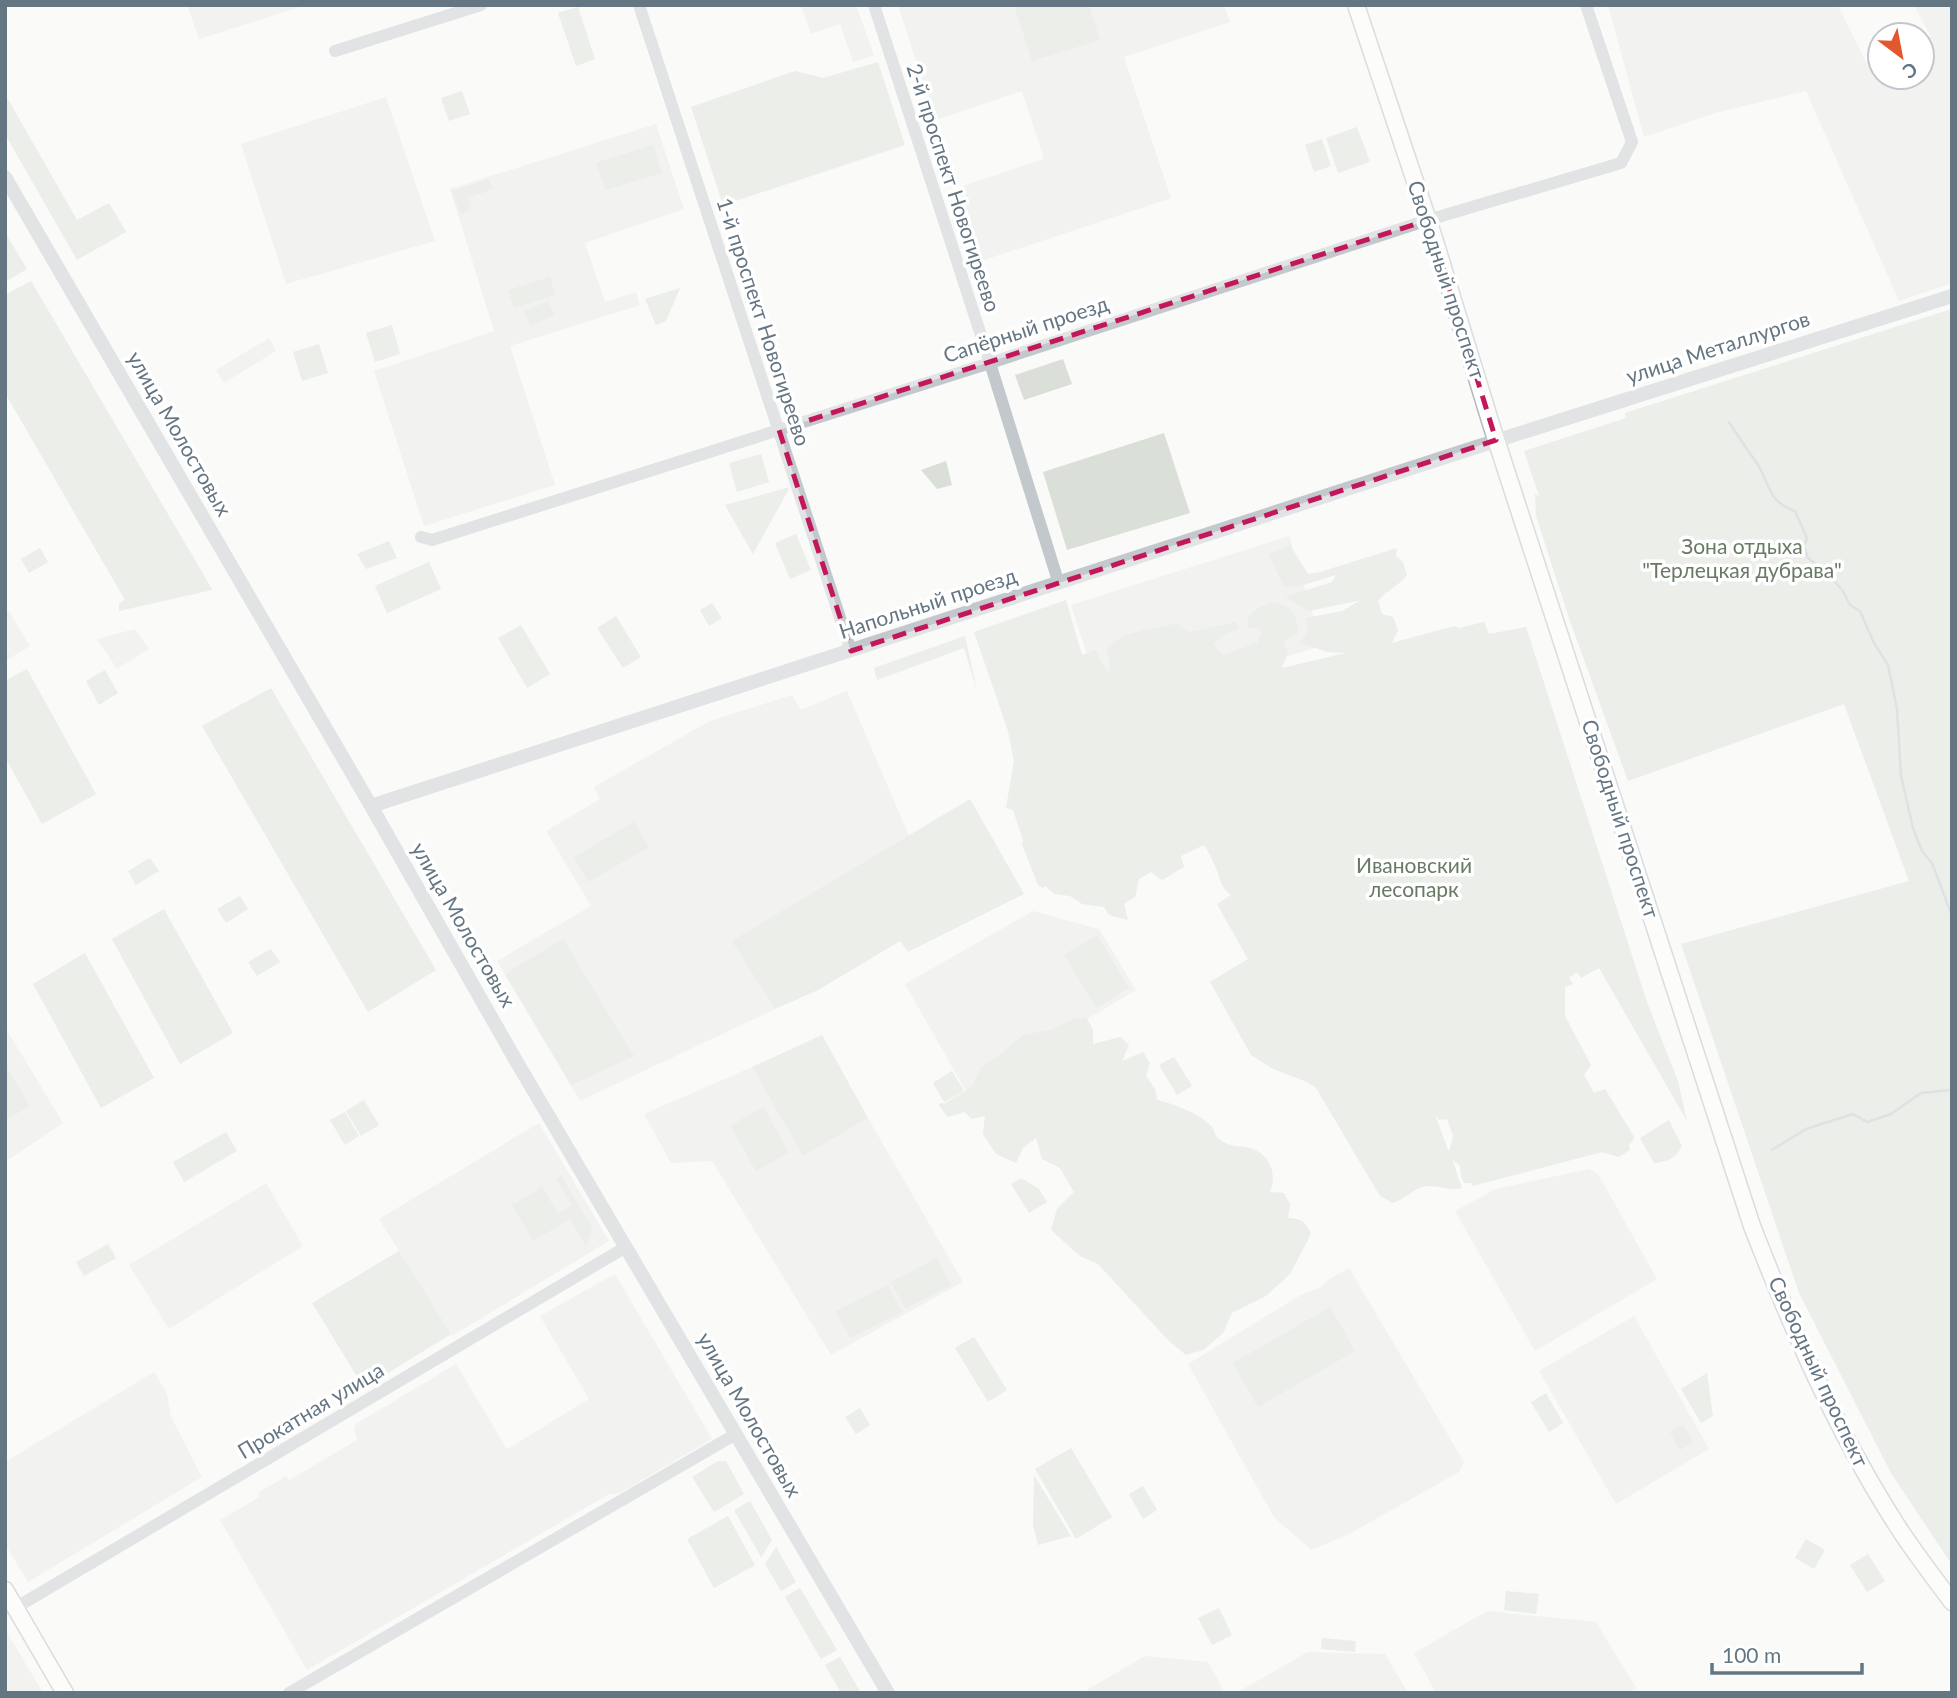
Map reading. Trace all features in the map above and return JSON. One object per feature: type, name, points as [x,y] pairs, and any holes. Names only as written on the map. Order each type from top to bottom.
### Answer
[{"type":"main road","name":"Свободный проспект","points":[[1356,5],[1725,1147],[1782,1304],[1829,1407],[1870,1481],[1898,1527],[1952,1602]]},
{"type":"main road","points":[[5,1590],[65,1693]]},
{"type":"street","points":[[335,51],[481,5]]},
{"type":"street","name":"1-й проспект Новогиреево","points":[[639,5],[851,651]]},
{"type":"street","name":"2-й проспект Новогиреево","points":[[874,5],[1059,584]]},
{"type":"street","name":"Сапёрный проезд","points":[[421,537],[432,540],[990,363],[1427,220],[1621,163],[1632,142],[1586,5]]},
{"type":"street","name":"улица Молостовых","points":[[5,177],[888,1693]]},
{"type":"street","name":"улица Металлургов","points":[[1496,440],[1952,296]]},
{"type":"street","name":"Напольный проезд","points":[[372,806],[1496,440]]},
{"type":"street","name":"Прокатная улица","points":[[15,1608],[626,1247]]},
{"type":"street","points":[[289,1693],[736,1434]]},
{"type":"highlighted area","points":[[1428,220],[1496,440],[851,651],[779,430]]},
{"type":"shaded area","points":[[187,5],[306,5],[199,39]]},
{"type":"shaded area","points":[[801,5],[856,5],[874,55],[853,62],[840,24],[811,34]]},
{"type":"shaded area","points":[[898,5],[1224,5],[1230,22],[1124,57],[1171,198],[981,261],[957,188],[1044,159],[1022,91],[935,120]]},
{"type":"shaded area","points":[[1608,5],[1838,5],[1866,63],[1866,91],[1936,91],[1936,21],[1922,21],[1914,5],[1952,5],[1952,283],[1899,301],[1806,91],[1715,113],[1644,137]]},
{"type":"shaded area","points":[[386,97],[435,241],[286,284],[241,144]]},
{"type":"shaded area","points":[[656,124],[684,209],[585,243],[605,302],[636,292],[640,305],[510,346],[555,485],[424,526],[374,371],[494,331],[450,189]]},
{"type":"shaded area","points":[[269,338],[276,351],[224,383],[216,370]]},
{"type":"shaded area","points":[[1289,536],[1322,646],[1105,710],[1071,605]]},
{"type":"shaded area","points":[[9,611],[30,646],[5,661],[5,613]]},
{"type":"shaded area","points":[[135,629],[149,649],[117,669],[97,639]]},
{"type":"shaded area","points":[[847,691],[909,836],[733,941],[775,1009],[580,1101],[497,961],[591,906],[546,831],[600,799],[594,787],[710,721],[792,695],[801,710]]},
{"type":"shaded area","points":[[1033,911],[1099,929],[1136,990],[966,1091],[905,984]]},
{"type":"shaded area","points":[[5,1027],[63,1123],[5,1162]]},
{"type":"shaded area","points":[[752,1067],[803,1156],[868,1118],[963,1282],[831,1355],[712,1161],[671,1163],[644,1114]]},
{"type":"shaded area","points":[[539,1123],[609,1241],[452,1336],[379,1219]]},
{"type":"shaded area","points":[[1589,1169],[1598,1174],[1657,1279],[1535,1351],[1455,1211],[1496,1189]]},
{"type":"shaded area","points":[[266,1183],[303,1246],[169,1329],[129,1265]]},
{"type":"shaded area","points":[[1349,1268],[1464,1462],[1459,1472],[1349,1534],[1311,1550],[1274,1517],[1188,1364]]},
{"type":"shaded area","points":[[615,1274],[712,1439],[620,1493],[609,1494],[307,1670],[220,1520],[260,1497],[258,1493],[286,1476],[289,1480],[357,1440],[354,1430],[356,1424],[456,1364],[507,1449],[589,1399],[540,1316]]},
{"type":"shaded area","points":[[1634,1316],[1709,1449],[1616,1504],[1539,1371]]},
{"type":"shaded area","points":[[154,1372],[167,1394],[171,1417],[202,1477],[28,1582],[5,1544],[5,1462]]},
{"type":"shaded area","points":[[1487,1611],[1596,1622],[1636,1688],[1628,1693],[1436,1693],[1414,1653]]},
{"type":"shaded area","points":[[5,1629],[43,1693],[5,1693]]},
{"type":"shaded area","points":[[1308,1652],[1385,1654],[1408,1693],[1236,1693]]},
{"type":"shaded area","points":[[1145,1656],[1208,1662],[1225,1693],[1082,1693]]},
{"type":"green space","points":[[1014,5],[1089,5],[1100,40],[1032,61]]},
{"type":"green space","points":[[578,7],[595,59],[576,66],[558,13]]},
{"type":"green space","points":[[878,62],[905,145],[723,205],[691,107],[795,71],[823,78]]},
{"type":"green space","points":[[462,91],[470,114],[449,121],[441,98]]},
{"type":"green space","points":[[5,94],[77,220],[109,203],[126,232],[77,260],[5,134]]},
{"type":"green space","points":[[1357,127],[1370,162],[1338,173],[1326,138]]},
{"type":"green space","points":[[1322,139],[1331,166],[1314,172],[1305,145]]},
{"type":"green space","points":[[653,145],[662,173],[605,190],[596,163]]},
{"type":"green space","points":[[489,179],[493,189],[468,198],[471,210],[460,214],[452,191]]},
{"type":"green space","points":[[5,232],[27,269],[5,282]]},
{"type":"green space","points":[[550,277],[555,295],[514,308],[508,290]]},
{"type":"green space","points":[[31,281],[212,590],[119,611],[119,604],[125,600],[5,393],[5,295]]},
{"type":"green space","points":[[680,288],[666,321],[656,325],[645,299]]},
{"type":"green space","points":[[548,301],[555,315],[530,326],[524,311]]},
{"type":"green space","name":"Зона отдыха \"Терлецкая дубрава\"","points":[[1952,309],[1952,1565],[1891,1473],[1799,1293],[1681,944],[1909,881],[1844,704],[1628,781],[1570,621],[1536,516],[1535,494],[1539,496],[1524,451],[1626,418],[1625,413]]},
{"type":"green space","points":[[392,325],[400,354],[375,362],[366,333]]},
{"type":"green space","points":[[319,344],[328,373],[302,381],[293,352]]},
{"type":"green space","points":[[1063,359],[1072,384],[1024,400],[1015,375]]},
{"type":"green space","points":[[1164,433],[1190,513],[1067,550],[1043,472]]},
{"type":"green space","points":[[761,454],[769,482],[737,492],[729,463]]},
{"type":"green space","points":[[946,461],[952,485],[937,489],[921,470]]},
{"type":"green space","points":[[790,487],[753,554],[725,505]]},
{"type":"green space","points":[[796,534],[811,570],[790,579],[775,543]]},
{"type":"green space","points":[[389,541],[397,558],[366,569],[357,554]]},
{"type":"green space","name":"Ивановский лесопарк","points":[[1290,545],[1308,574],[1397,548],[1396,556],[1403,562],[1407,575],[1378,601],[1382,614],[1393,617],[1398,630],[1392,643],[1454,626],[1459,628],[1484,622],[1489,634],[1526,627],[1648,1005],[1678,1081],[1687,1121],[1599,968],[1581,978],[1577,972],[1569,978],[1573,984],[1565,987],[1565,1016],[1591,1065],[1584,1075],[1594,1093],[1605,1089],[1633,1135],[1630,1150],[1618,1157],[1602,1152],[1472,1186],[1471,1183],[1464,1183],[1460,1166],[1452,1159],[1462,1188],[1423,1187],[1393,1203],[1380,1196],[1316,1088],[1273,1069],[1251,1055],[1210,982],[1248,959],[1217,904],[1231,895],[1222,885],[1204,845],[1181,856],[1184,867],[1162,880],[1151,872],[1139,879],[1135,897],[1124,904],[1128,920],[1109,915],[1104,907],[1082,904],[1070,896],[1054,894],[1045,886],[1043,888],[1038,885],[1022,844],[1013,810],[1006,808],[1014,761],[1008,731],[974,632],[1066,600],[1082,655],[1095,650],[1109,675],[1107,649],[1112,643],[1149,629],[1177,624],[1189,632],[1236,622],[1238,629],[1224,635],[1213,645],[1223,655],[1257,643],[1262,634],[1260,629],[1248,627],[1248,617],[1264,605],[1273,603],[1287,607],[1296,621],[1298,632],[1283,642],[1288,653],[1282,668],[1346,653],[1328,652],[1300,643],[1308,631],[1306,618],[1342,611],[1361,600],[1309,611],[1285,597],[1332,582],[1336,575],[1303,585],[1284,587],[1269,554]],"holes":[[[1435,1115],[1439,1120],[1447,1119],[1453,1136],[1449,1152]]]},
{"type":"green space","points":[[40,548],[48,562],[29,573],[21,559]]},
{"type":"green space","points":[[429,562],[441,589],[387,613],[375,586]]},
{"type":"green space","points":[[712,603],[722,618],[709,626],[700,610]]},
{"type":"green space","points":[[616,616],[641,657],[623,668],[597,628]]},
{"type":"green space","points":[[521,625],[550,674],[527,688],[498,638]]},
{"type":"green space","points":[[965,636],[977,691],[964,648],[877,680],[874,668]]},
{"type":"green space","points":[[27,669],[96,794],[42,824],[5,757],[5,681]]},
{"type":"green space","points":[[105,670],[118,693],[99,705],[86,681]]},
{"type":"green space","points":[[271,688],[436,970],[368,1012],[202,726]]},
{"type":"green space","points":[[970,799],[1024,894],[908,952],[900,941],[818,990],[775,1009],[732,941]]},
{"type":"green space","points":[[634,822],[649,847],[588,882],[574,857]]},
{"type":"green space","points":[[150,858],[159,871],[136,885],[128,871]]},
{"type":"green space","points":[[240,896],[248,909],[226,923],[217,909]]},
{"type":"green space","points":[[164,909],[233,1033],[180,1064],[112,939]]},
{"type":"green space","points":[[1097,935],[1129,988],[1096,1008],[1064,955]]},
{"type":"green space","points":[[563,939],[634,1056],[571,1085],[505,974]]},
{"type":"green space","points":[[271,949],[280,962],[257,976],[248,962]]},
{"type":"green space","points":[[85,953],[154,1078],[101,1108],[33,984]]},
{"type":"green space","points":[[1086,1017],[1093,1030],[1093,1044],[1120,1037],[1129,1045],[1122,1061],[1143,1052],[1150,1063],[1146,1076],[1155,1089],[1157,1100],[1178,1106],[1200,1117],[1224,1142],[1250,1148],[1263,1155],[1272,1172],[1270,1192],[1284,1193],[1290,1204],[1288,1218],[1302,1222],[1311,1234],[1290,1274],[1266,1296],[1232,1313],[1223,1333],[1203,1350],[1186,1355],[1168,1340],[1098,1264],[1080,1256],[1051,1230],[1057,1209],[1074,1192],[1060,1168],[1042,1159],[1036,1138],[1023,1148],[1016,1163],[996,1154],[983,1134],[985,1116],[971,1119],[965,1112],[948,1117],[938,1104],[945,1103],[972,1087],[981,1067],[1023,1035],[1051,1030],[1071,1020]]},
{"type":"green space","points":[[822,1035],[868,1118],[803,1156],[752,1067]]},
{"type":"green space","points":[[1174,1057],[1192,1086],[1177,1095],[1159,1065]]},
{"type":"green space","points":[[5,1064],[30,1106],[5,1120]]},
{"type":"green space","points":[[952,1071],[964,1091],[944,1102],[933,1083]]},
{"type":"green space","points":[[364,1100],[379,1125],[361,1136],[346,1111]]},
{"type":"green space","points":[[763,1107],[789,1152],[756,1171],[730,1126]]},
{"type":"green space","points":[[345,1112],[359,1136],[345,1145],[330,1120]]},
{"type":"green space","points":[[1669,1120],[1682,1146],[1671,1159],[1654,1163],[1640,1138]]},
{"type":"green space","points":[[226,1132],[237,1151],[184,1182],[173,1162]]},
{"type":"green space","points":[[561,1176],[592,1228],[586,1246],[570,1219],[533,1241],[512,1205],[542,1187],[558,1214],[572,1205],[556,1178]]},
{"type":"green space","points":[[1021,1178],[1039,1189],[1047,1202],[1029,1213],[1011,1184]]},
{"type":"green space","points":[[108,1244],[116,1258],[84,1276],[76,1262]]},
{"type":"green space","points":[[399,1251],[451,1334],[364,1388],[312,1303]]},
{"type":"green space","points":[[937,1258],[951,1285],[905,1309],[891,1282]]},
{"type":"green space","points":[[888,1285],[902,1312],[850,1338],[836,1311]]},
{"type":"green space","points":[[1330,1307],[1355,1351],[1258,1407],[1233,1363]]},
{"type":"green space","points":[[974,1337],[1007,1390],[988,1402],[955,1348]]},
{"type":"green space","points":[[1707,1373],[1713,1416],[1701,1423],[1681,1389]]},
{"type":"green space","points":[[1546,1393],[1563,1423],[1549,1432],[1531,1402]]},
{"type":"green space","points":[[860,1408],[870,1425],[856,1434],[845,1417]]},
{"type":"green space","points":[[1683,1425],[1693,1442],[1680,1450],[1670,1432]]},
{"type":"green space","points":[[1071,1448],[1112,1517],[1076,1539],[1035,1469]]},
{"type":"green space","points":[[718,1461],[726,1461],[744,1494],[714,1512],[692,1477]]},
{"type":"green space","points":[[1034,1475],[1071,1536],[1038,1545],[1033,1525]]},
{"type":"green space","points":[[1143,1486],[1157,1510],[1143,1519],[1129,1494]]},
{"type":"green space","points":[[750,1501],[772,1540],[761,1557],[734,1510]]},
{"type":"green space","points":[[728,1516],[755,1565],[714,1588],[687,1539]]},
{"type":"green space","points":[[1806,1539],[1825,1550],[1814,1569],[1795,1558]]},
{"type":"green space","points":[[776,1547],[796,1582],[781,1591],[765,1564]]},
{"type":"green space","points":[[1868,1554],[1885,1581],[1867,1592],[1850,1565]]},
{"type":"green space","points":[[800,1588],[837,1650],[821,1659],[785,1597]]},
{"type":"green space","points":[[1506,1591],[1539,1594],[1536,1614],[1504,1610]]},
{"type":"green space","points":[[1219,1608],[1232,1635],[1212,1645],[1198,1618]]},
{"type":"green space","points":[[1322,1638],[1356,1641],[1355,1652],[1321,1649]]},
{"type":"green space","points":[[840,1657],[861,1693],[841,1693],[825,1665]]},
{"type":"waterway","points":[[1729,422],[1758,465],[1775,498],[1795,511],[1807,538],[1804,546],[1808,558],[1827,573],[1843,591],[1850,605],[1860,611],[1874,643],[1888,665],[1897,709],[1901,776],[1913,828],[1922,851],[1932,863],[1952,916]]},
{"type":"waterway","points":[[1772,1150],[1806,1129],[1853,1114],[1867,1122],[1891,1114],[1921,1093],[1952,1090]]}]
